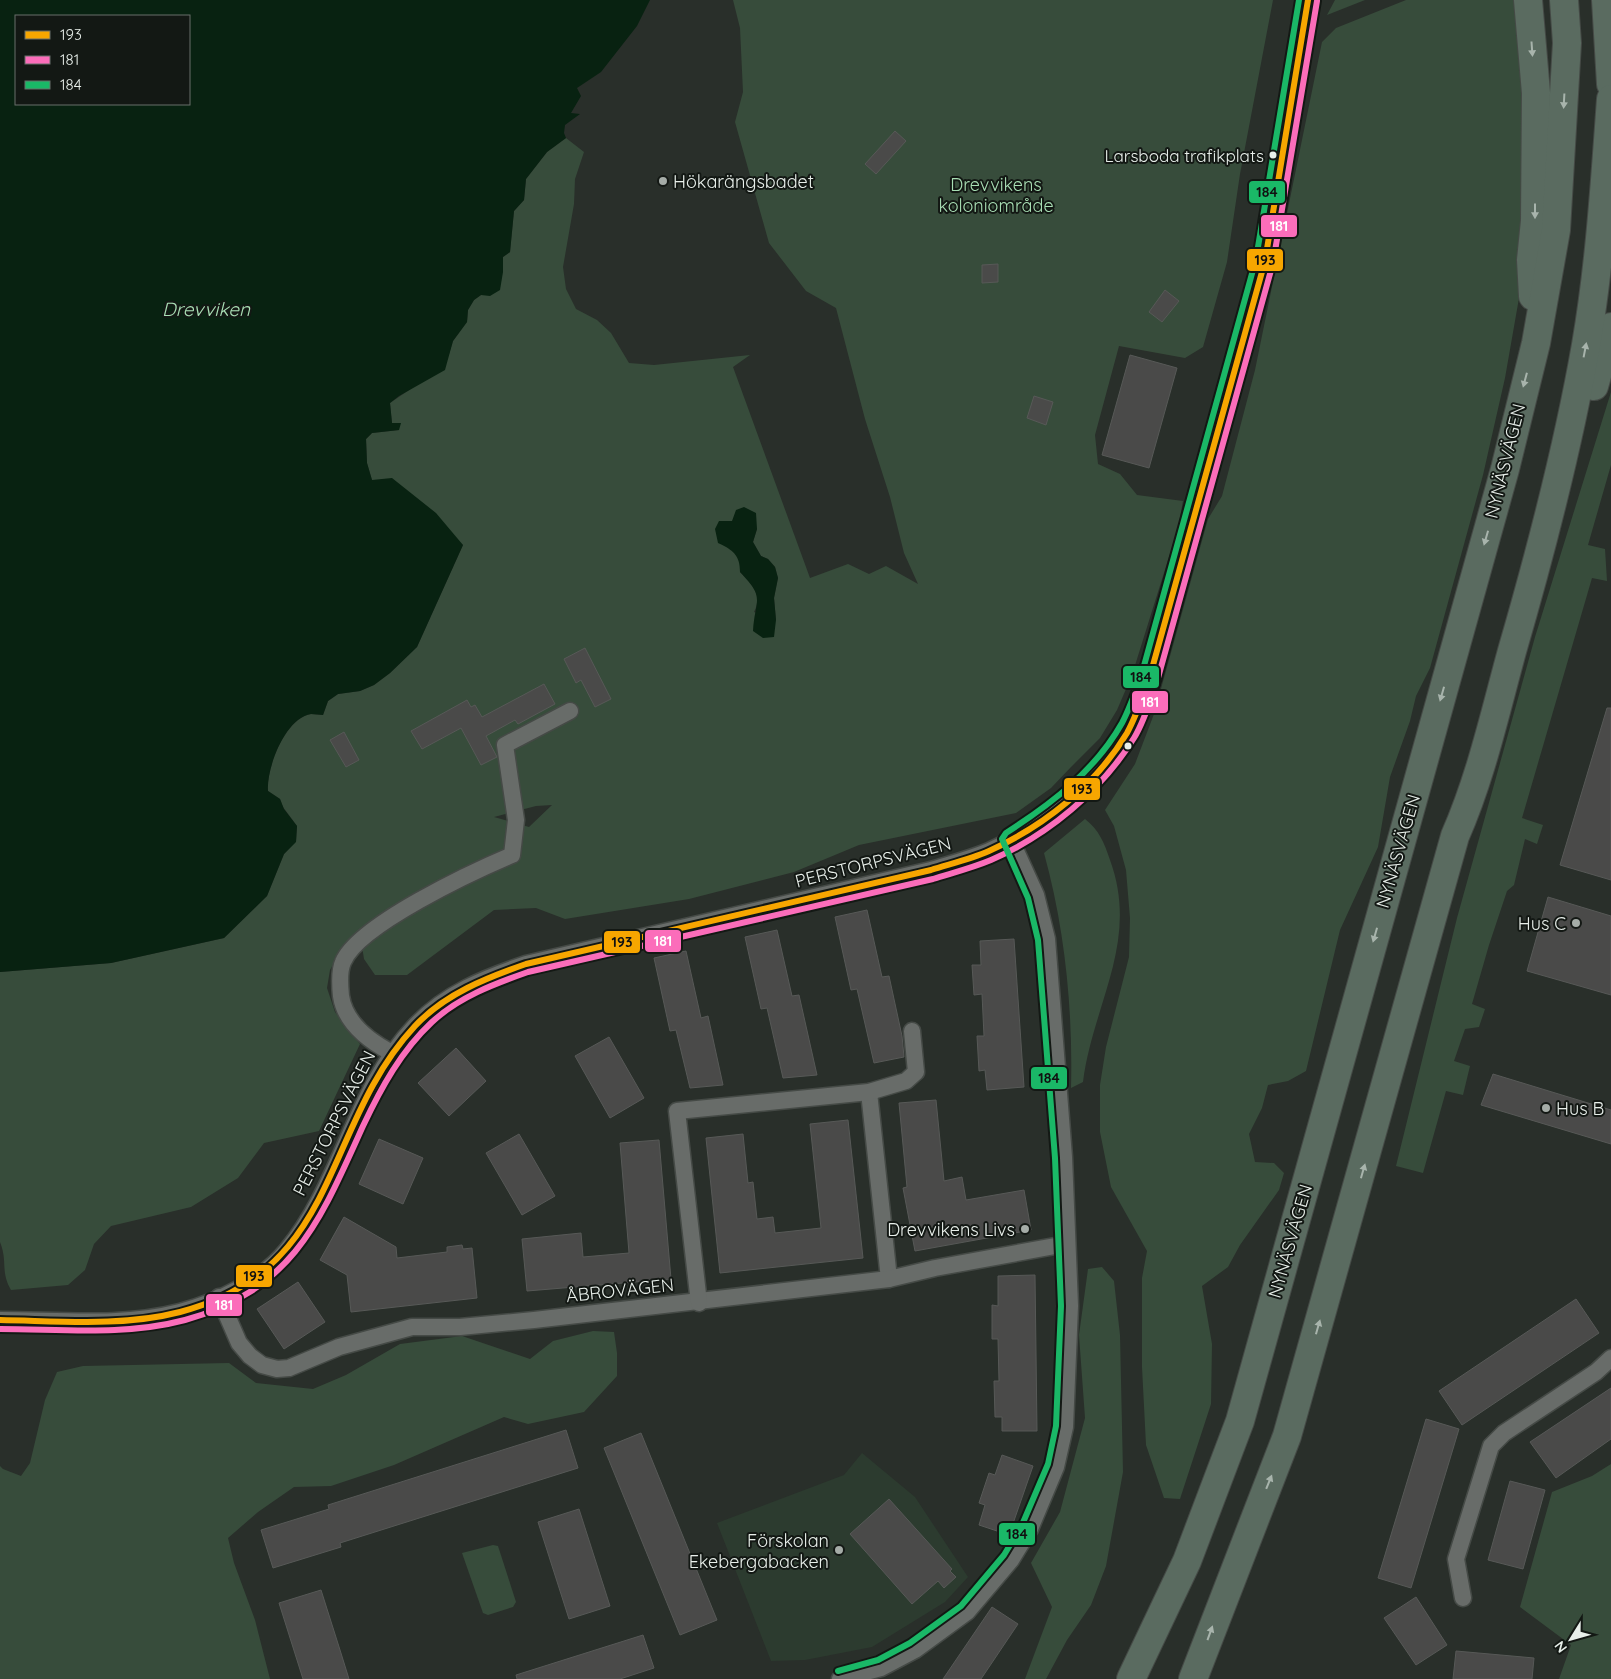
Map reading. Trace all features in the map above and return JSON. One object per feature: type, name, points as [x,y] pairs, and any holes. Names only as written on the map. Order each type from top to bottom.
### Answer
[{"type":"highway","points":[[1528,0],[1536,93],[1535,221],[1531,260],[1536,343]]},
{"type":"highway","name":"NYNÄSVÄGEN","points":[[1131,1679],[1187,1561],[1240,1421],[1505,469],[1536,343],[1556,230],[1567,43],[1564,0]]},
{"type":"highway","points":[[1606,0],[1611,84]]},
{"type":"highway","points":[[1193,1679],[1287,1436],[1455,836],[1471,800],[1517,636],[1569,430],[1586,343],[1604,194],[1611,99]]},
{"type":"highway","points":[[1517,636],[1541,576],[1611,327]]},
{"type":"street","name":"PERSTORPSVÄGEN","points":[[0,1320],[143,1319],[181,1311],[219,1297],[272,1266],[304,1228],[367,1094],[392,1053],[416,1025],[442,1002],[487,977],[510,969],[614,942],[931,870],[973,857],[1011,840],[1042,821],[1106,762],[1127,732],[1150,676],[1265,260],[1308,0]]},
{"type":"street","points":[[392,1053],[362,1034],[342,1004],[340,985],[343,961],[363,939],[396,914],[471,873],[512,855],[516,820],[505,745],[570,711]]},
{"type":"street","points":[[840,1679],[877,1673],[915,1650],[968,1612],[1011,1560],[1030,1529],[1056,1467],[1065,1427],[1070,1306],[1066,1244],[1064,1157],[1047,939],[1036,895],[1011,840]]},
{"type":"street","points":[[699,1303],[677,1112],[869,1092],[906,1081],[916,1072],[912,1031]]},
{"type":"street","points":[[869,1092],[890,1279]]},
{"type":"street","name":"ÅBROVÄGEN","points":[[219,1297],[239,1342],[250,1356],[262,1365],[276,1369],[289,1368],[339,1347],[412,1327],[460,1327],[640,1306],[699,1303],[890,1279],[935,1268],[1066,1244]]},
{"type":"street","points":[[1463,1598],[1456,1559],[1489,1450],[1504,1433],[1596,1372],[1611,1358]]},
{"type":"shaded area","name":"Förskolan Ekebergabacken","points":[[862,1453],[915,1497],[968,1577],[945,1602],[872,1647],[805,1660],[771,1661],[717,1523],[844,1475]]},
{"type":"green space","name":"Drevvikens koloniområde","points":[[733,0],[1273,0],[1240,174],[1227,262],[1203,347],[1185,358],[1119,346],[1095,435],[1098,464],[1120,474],[1137,495],[1183,501],[1178,528],[1132,675],[1117,710],[1100,738],[1051,788],[1016,813],[859,845],[794,872],[689,899],[565,919],[536,908],[494,910],[407,975],[375,975],[364,959],[360,934],[344,944],[330,970],[327,988],[335,1012],[360,1044],[319,1131],[264,1143],[238,1178],[191,1207],[111,1226],[94,1244],[85,1270],[68,1285],[11,1290],[6,1277],[4,1255],[0,1242],[0,972],[111,963],[224,938],[267,896],[284,854],[296,841],[297,826],[283,807],[280,799],[268,791],[270,770],[285,734],[302,718],[311,714],[323,715],[328,701],[338,694],[360,691],[374,685],[390,673],[417,647],[463,545],[372,480],[367,463],[366,439],[372,433],[399,430],[392,423],[390,403],[412,388],[449,354],[453,341],[467,322],[468,310],[474,300],[503,272],[503,257],[510,252],[514,211],[524,200],[526,179],[547,152],[566,138],[584,152],[575,179],[574,204],[563,267],[566,289],[576,309],[597,320],[611,333],[629,363],[654,365],[750,355],[733,367],[810,578],[848,564],[869,574],[886,566],[918,584],[904,553],[890,497],[865,419],[836,308],[806,291],[769,243],[735,122],[743,92],[740,28]],"holes":[[[727,521],[757,529],[753,542],[761,556],[768,559],[775,567],[778,578],[774,598],[776,620],[754,612],[757,595],[740,572],[740,560],[733,550]],[[552,805],[529,827],[494,817],[536,806]]]},
{"type":"green space","points":[[1335,0],[1365,0],[1327,15]]},
{"type":"green space","points":[[1406,0],[1521,0],[1525,59],[1522,281],[1505,378],[1483,475],[1430,668],[1416,696],[1410,721],[1390,777],[1378,847],[1340,930],[1306,1071],[1288,1081],[1268,1085],[1262,1108],[1249,1134],[1255,1162],[1274,1163],[1284,1173],[1279,1190],[1240,1245],[1228,1267],[1202,1286],[1212,1344],[1211,1404],[1180,1499],[1164,1498],[1146,1445],[1142,1367],[1142,1278],[1147,1251],[1111,1187],[1100,1132],[1100,1085],[1106,1047],[1129,957],[1130,918],[1126,870],[1114,826],[1105,810],[1135,764],[1154,714],[1208,519],[1222,496],[1255,370],[1322,42],[1336,28]]},
{"type":"green space","points":[[1611,392],[1611,465],[1588,545],[1605,549],[1607,581],[1592,578],[1522,818],[1543,825],[1537,844],[1525,839],[1514,885],[1507,891],[1472,1004],[1485,1009],[1479,1027],[1465,1029],[1454,1061],[1470,1066],[1463,1095],[1446,1091],[1423,1173],[1396,1166],[1457,918],[1535,637]]},
{"type":"green space","points":[[1085,819],[1097,832],[1108,854],[1118,890],[1120,918],[1112,972],[1088,1053],[1083,1082],[1071,1088],[1071,1029],[1066,970],[1057,911],[1044,853]]},
{"type":"green space","points":[[1102,1267],[1114,1281],[1120,1335],[1123,1472],[1106,1566],[1091,1605],[1067,1640],[1046,1679],[1025,1679],[1052,1607],[1031,1563],[1060,1512],[1085,1418],[1079,1335],[1088,1269]]},
{"type":"green space","points":[[593,1331],[614,1332],[617,1353],[617,1376],[584,1412],[528,1424],[504,1417],[394,1465],[331,1486],[294,1487],[258,1512],[228,1538],[234,1563],[255,1620],[270,1679],[0,1679],[0,1466],[21,1476],[30,1463],[45,1400],[57,1372],[83,1366],[229,1363],[256,1383],[313,1389],[346,1375],[400,1344],[462,1336],[530,1359],[553,1341]]},
{"type":"green space","points":[[1611,1464],[1611,1679],[1559,1679],[1571,1645],[1520,1607],[1552,1492],[1592,1476]]},
{"type":"green space","points":[[493,1545],[498,1546],[516,1602],[513,1607],[488,1615],[483,1613],[462,1553]]},
{"type":"water","name":"Drevviken","points":[[0,0],[650,0],[637,26],[601,72],[577,88],[581,96],[571,113],[580,114],[565,125],[564,133],[566,138],[547,152],[526,179],[524,200],[514,211],[510,252],[503,257],[500,290],[490,296],[481,295],[474,300],[468,310],[467,322],[453,341],[445,370],[390,403],[392,423],[401,423],[399,430],[372,433],[366,439],[367,463],[372,480],[392,478],[436,513],[463,545],[417,647],[390,673],[374,685],[360,691],[338,694],[328,701],[323,715],[311,714],[302,718],[285,734],[270,770],[268,791],[280,799],[284,809],[297,826],[296,842],[284,854],[267,896],[224,938],[111,963],[0,972]]},
{"type":"water","points":[[744,507],[756,513],[757,529],[753,542],[761,556],[768,559],[775,567],[778,578],[774,598],[776,620],[774,637],[763,638],[753,631],[757,605],[756,594],[740,572],[739,561],[735,554],[718,543],[715,529],[719,521],[732,521],[736,510]]},
{"type":"building","points":[[895,131],[906,141],[876,174],[865,164]]},
{"type":"building","points":[[998,264],[998,282],[982,283],[982,265]]},
{"type":"building","points":[[1165,290],[1179,301],[1162,322],[1149,312]]},
{"type":"building","points":[[1130,355],[1177,368],[1149,468],[1102,455]]},
{"type":"building","points":[[1034,396],[1053,402],[1046,425],[1027,418]]},
{"type":"building","points":[[585,648],[611,699],[595,707],[581,680],[576,683],[564,659]]},
{"type":"building","points":[[544,684],[555,704],[518,724],[515,720],[486,736],[497,757],[481,765],[461,728],[422,749],[411,731],[467,700],[471,707],[475,705],[482,717]]},
{"type":"building","points":[[1607,708],[1611,708],[1611,880],[1560,865]]},
{"type":"building","points":[[344,732],[359,760],[346,767],[330,740]]},
{"type":"building","points":[[1548,897],[1611,916],[1611,995],[1527,971]]},
{"type":"building","points":[[867,910],[882,977],[889,976],[902,1036],[904,1057],[874,1063],[857,989],[851,990],[835,917]]},
{"type":"building","points":[[777,930],[792,996],[799,995],[817,1075],[783,1078],[767,1008],[761,1009],[745,937]]},
{"type":"building","points":[[1014,939],[1024,1087],[987,1090],[985,1070],[979,1071],[977,1036],[984,1036],[982,994],[974,995],[972,965],[981,965],[980,941]]},
{"type":"building","points":[[686,951],[701,1018],[708,1016],[723,1085],[690,1088],[676,1030],[670,1031],[654,958]]},
{"type":"building","points":[[609,1037],[644,1098],[610,1118],[575,1056]]},
{"type":"building","points":[[456,1048],[486,1081],[449,1116],[418,1083]]},
{"type":"building","name":"Hus B","points":[[1493,1074],[1611,1110],[1611,1144],[1481,1105]]},
{"type":"building","points":[[936,1100],[944,1181],[962,1177],[966,1200],[1024,1190],[1031,1230],[915,1251],[903,1188],[907,1187],[899,1103]]},
{"type":"building","points":[[848,1120],[863,1258],[720,1273],[706,1138],[743,1134],[748,1183],[753,1182],[757,1219],[773,1217],[775,1233],[821,1228],[810,1124]]},
{"type":"building","points":[[519,1134],[555,1196],[522,1215],[486,1153]]},
{"type":"building","points":[[379,1139],[423,1158],[403,1204],[359,1184]]},
{"type":"building","points":[[659,1140],[671,1279],[527,1291],[522,1239],[581,1233],[583,1257],[629,1253],[620,1143]]},
{"type":"building","points":[[344,1217],[396,1247],[397,1258],[447,1252],[447,1247],[462,1245],[463,1249],[472,1248],[477,1298],[351,1312],[347,1275],[320,1260]]},
{"type":"building","points":[[1035,1275],[1037,1431],[1002,1431],[1002,1417],[995,1417],[994,1381],[999,1381],[998,1339],[992,1339],[992,1305],[998,1306],[998,1276]]},
{"type":"building","points":[[298,1282],[325,1322],[284,1349],[257,1309]]},
{"type":"building","points":[[1576,1299],[1599,1333],[1462,1425],[1439,1391]]},
{"type":"building","points":[[1611,1388],[1611,1439],[1556,1478],[1530,1442]]},
{"type":"building","points":[[1426,1419],[1459,1429],[1411,1588],[1378,1578]]},
{"type":"building","points":[[566,1430],[578,1468],[340,1543],[341,1547],[273,1568],[261,1530],[329,1509],[328,1505]]},
{"type":"building","points":[[641,1433],[717,1620],[680,1635],[604,1448]]},
{"type":"building","points":[[1002,1455],[1033,1466],[1009,1535],[979,1525],[985,1505],[979,1503],[989,1473],[995,1475]]},
{"type":"building","points":[[1510,1481],[1545,1490],[1523,1569],[1488,1560]]},
{"type":"building","points":[[889,1499],[952,1569],[950,1571],[956,1577],[944,1588],[938,1581],[912,1604],[850,1534]]},
{"type":"building","points":[[579,1509],[610,1606],[569,1619],[538,1522]]},
{"type":"building","points":[[321,1590],[349,1679],[303,1679],[279,1603]]},
{"type":"building","points":[[1416,1597],[1447,1645],[1416,1665],[1384,1618]]},
{"type":"building","points":[[992,1607],[1018,1624],[981,1679],[943,1679]]},
{"type":"building","points":[[643,1635],[654,1668],[620,1679],[517,1679],[516,1675]]},
{"type":"building","points":[[1456,1651],[1534,1658],[1532,1679],[1453,1679]]},
{"type":"transit line","name":"184","points":[[838,1671],[878,1660],[910,1643],[961,1606],[1004,1555],[1022,1525],[1048,1464],[1056,1426],[1061,1306],[1055,1158],[1038,940],[1028,898],[1002,839],[1006,833],[1071,785],[1099,756],[1122,723],[1142,673],[1256,259],[1299,0]]},
{"type":"transit line","name":"193","points":[[0,1320],[91,1322],[136,1320],[180,1312],[233,1292],[272,1264],[301,1230],[323,1191],[361,1107],[385,1066],[415,1026],[439,1005],[481,981],[526,964],[931,870],[968,859],[989,851],[1029,829],[1049,816],[1084,787],[1100,770],[1127,733],[1150,676],[1265,261],[1308,0]]},
{"type":"transit line","name":"181","points":[[0,1329],[116,1330],[162,1325],[185,1320],[222,1307],[253,1290],[278,1270],[299,1247],[317,1221],[377,1098],[401,1058],[432,1022],[465,998],[502,981],[528,972],[933,879],[969,868],[991,860],[1033,838],[1072,809],[1106,776],[1138,731],[1158,678],[1273,263],[1317,1]]},
{"type":"place","name":"Larsboda trafikplats","points":[[1273,155]]},
{"type":"place","name":"Hökarängsbadet","points":[[663,181]]},
{"type":"place","name":"Hus C","points":[[1576,923]]},
{"type":"place","name":"Hus B","points":[[1546,1108]]},
{"type":"place","name":"Drevvikens Livs","points":[[1025,1229]]},
{"type":"place","name":"Förskolan Ekebergabacken","points":[[839,1550]]}]
